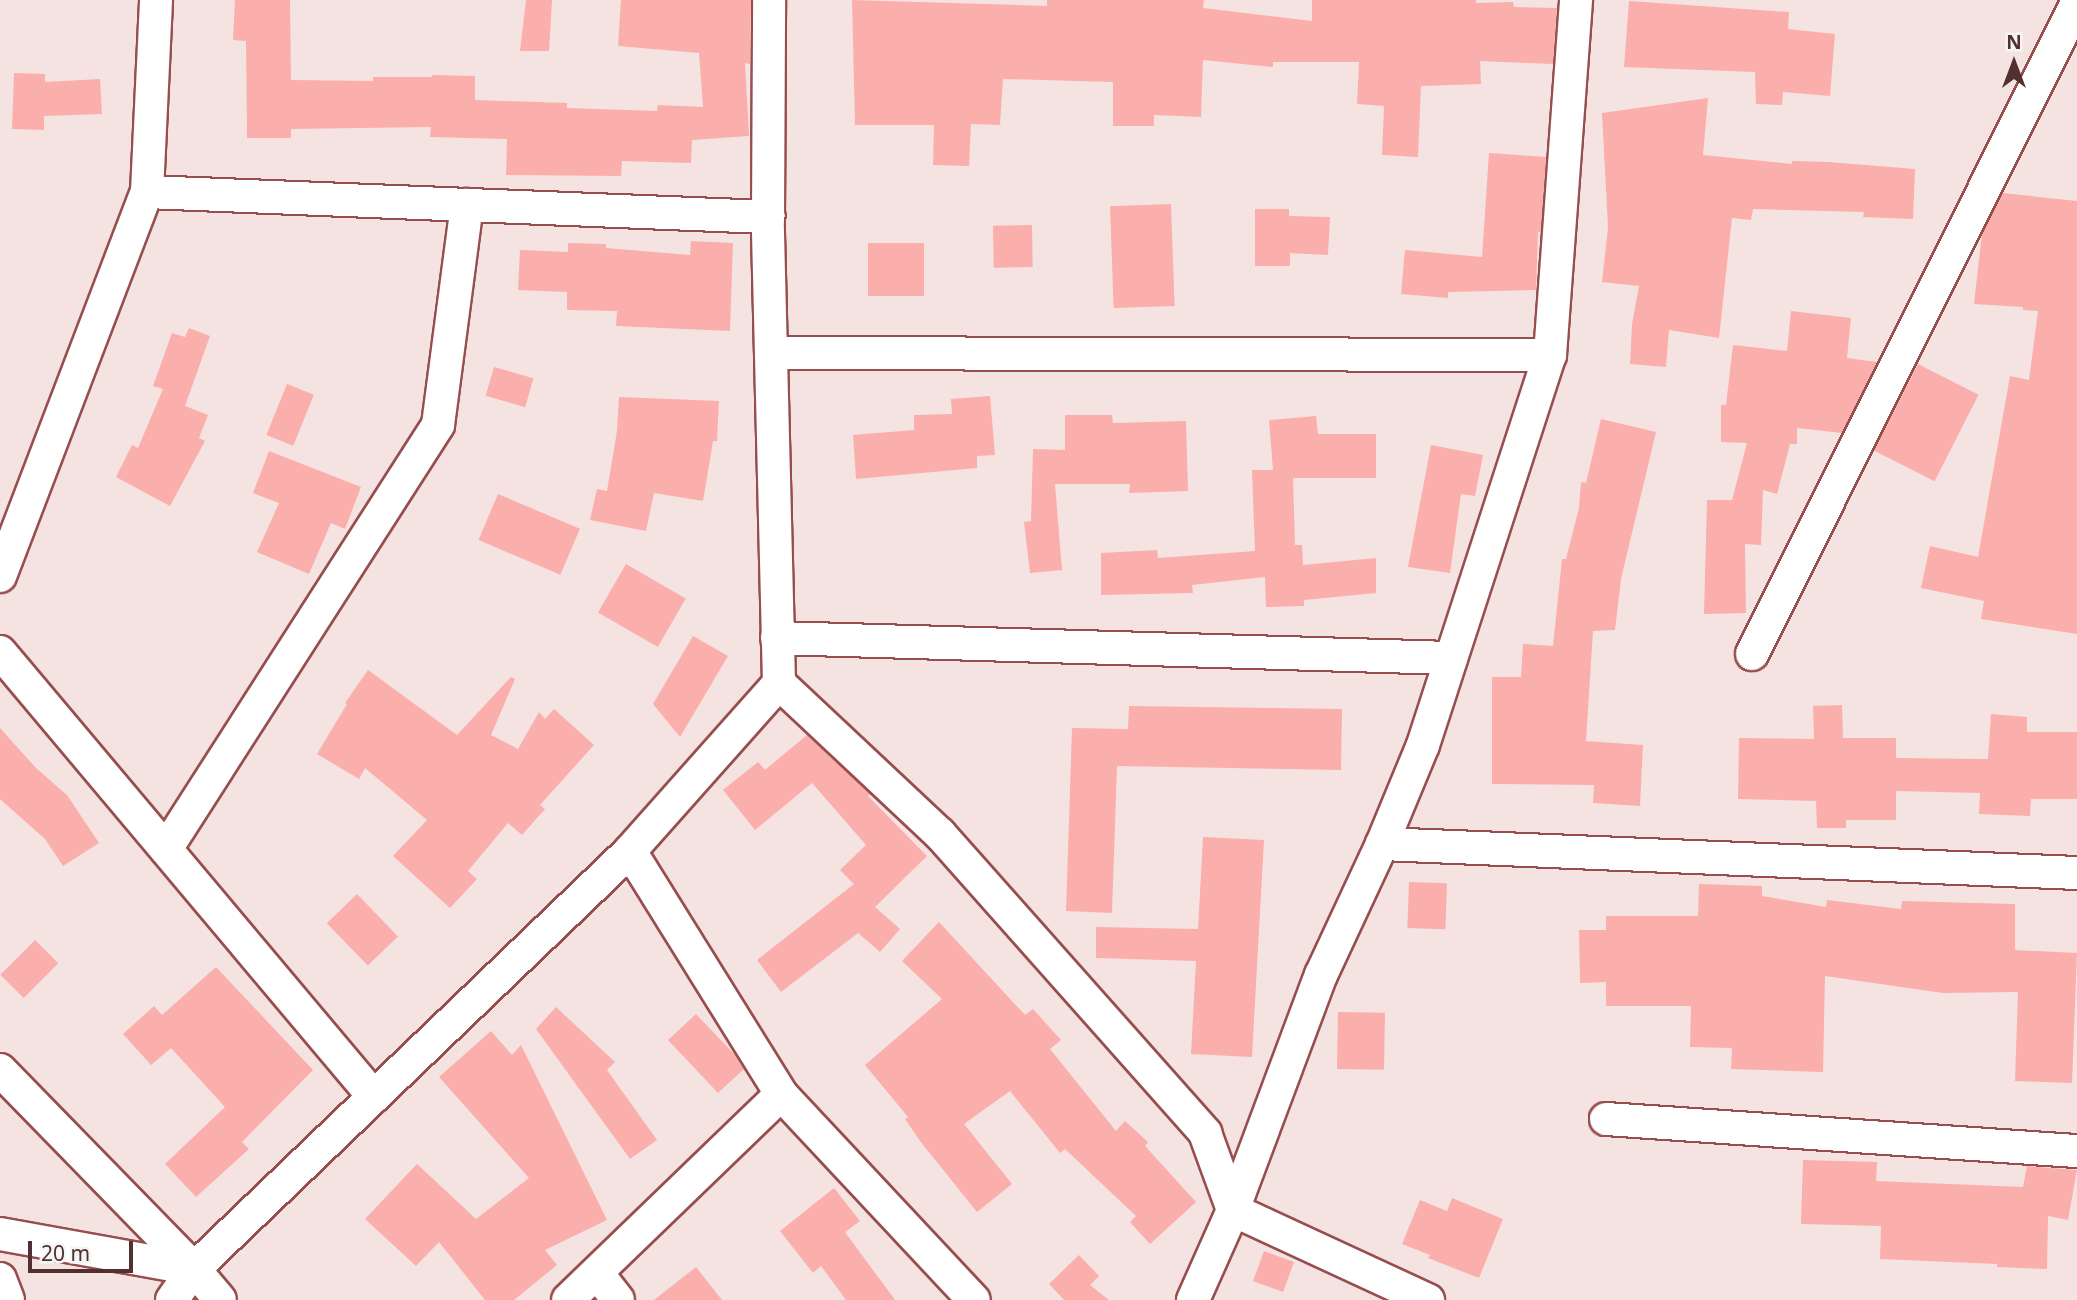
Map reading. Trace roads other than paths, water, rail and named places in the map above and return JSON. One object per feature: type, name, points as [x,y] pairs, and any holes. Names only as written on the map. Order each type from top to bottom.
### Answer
[{"type":"street","points":[[0,576],[148,192],[156,0]]},
{"type":"street","points":[[173,1300],[194,1269],[630,851],[779,683],[768,217],[769,0]]},
{"type":"street","points":[[1193,1300],[1233,1210],[1321,975],[1382,844],[1423,745],[1550,355],[1576,0]]},
{"type":"street","points":[[1752,654],[2077,3]]},
{"type":"street","points":[[148,192],[768,217]]},
{"type":"street","points":[[166,849],[438,425],[467,205]]},
{"type":"street","points":[[771,353],[1550,355]]},
{"type":"street","points":[[778,638],[1451,658]]},
{"type":"street","points":[[0,652],[374,1097]]},
{"type":"street","points":[[779,683],[940,834],[1205,1133],[1233,1210],[1428,1300]]},
{"type":"street","points":[[1382,844],[2077,873]]},
{"type":"street","points":[[630,851],[781,1094],[974,1300]]},
{"type":"street","points":[[0,1070],[194,1269],[220,1300]]},
{"type":"street","points":[[568,1300],[781,1094]]},
{"type":"street","points":[[1606,1119],[2077,1151]]},
{"type":"street","points":[[0,1234],[194,1269]]},
{"type":"street","points":[[597,1273],[618,1300]]},
{"type":"street","points":[[0,1279],[8,1300]]}]
